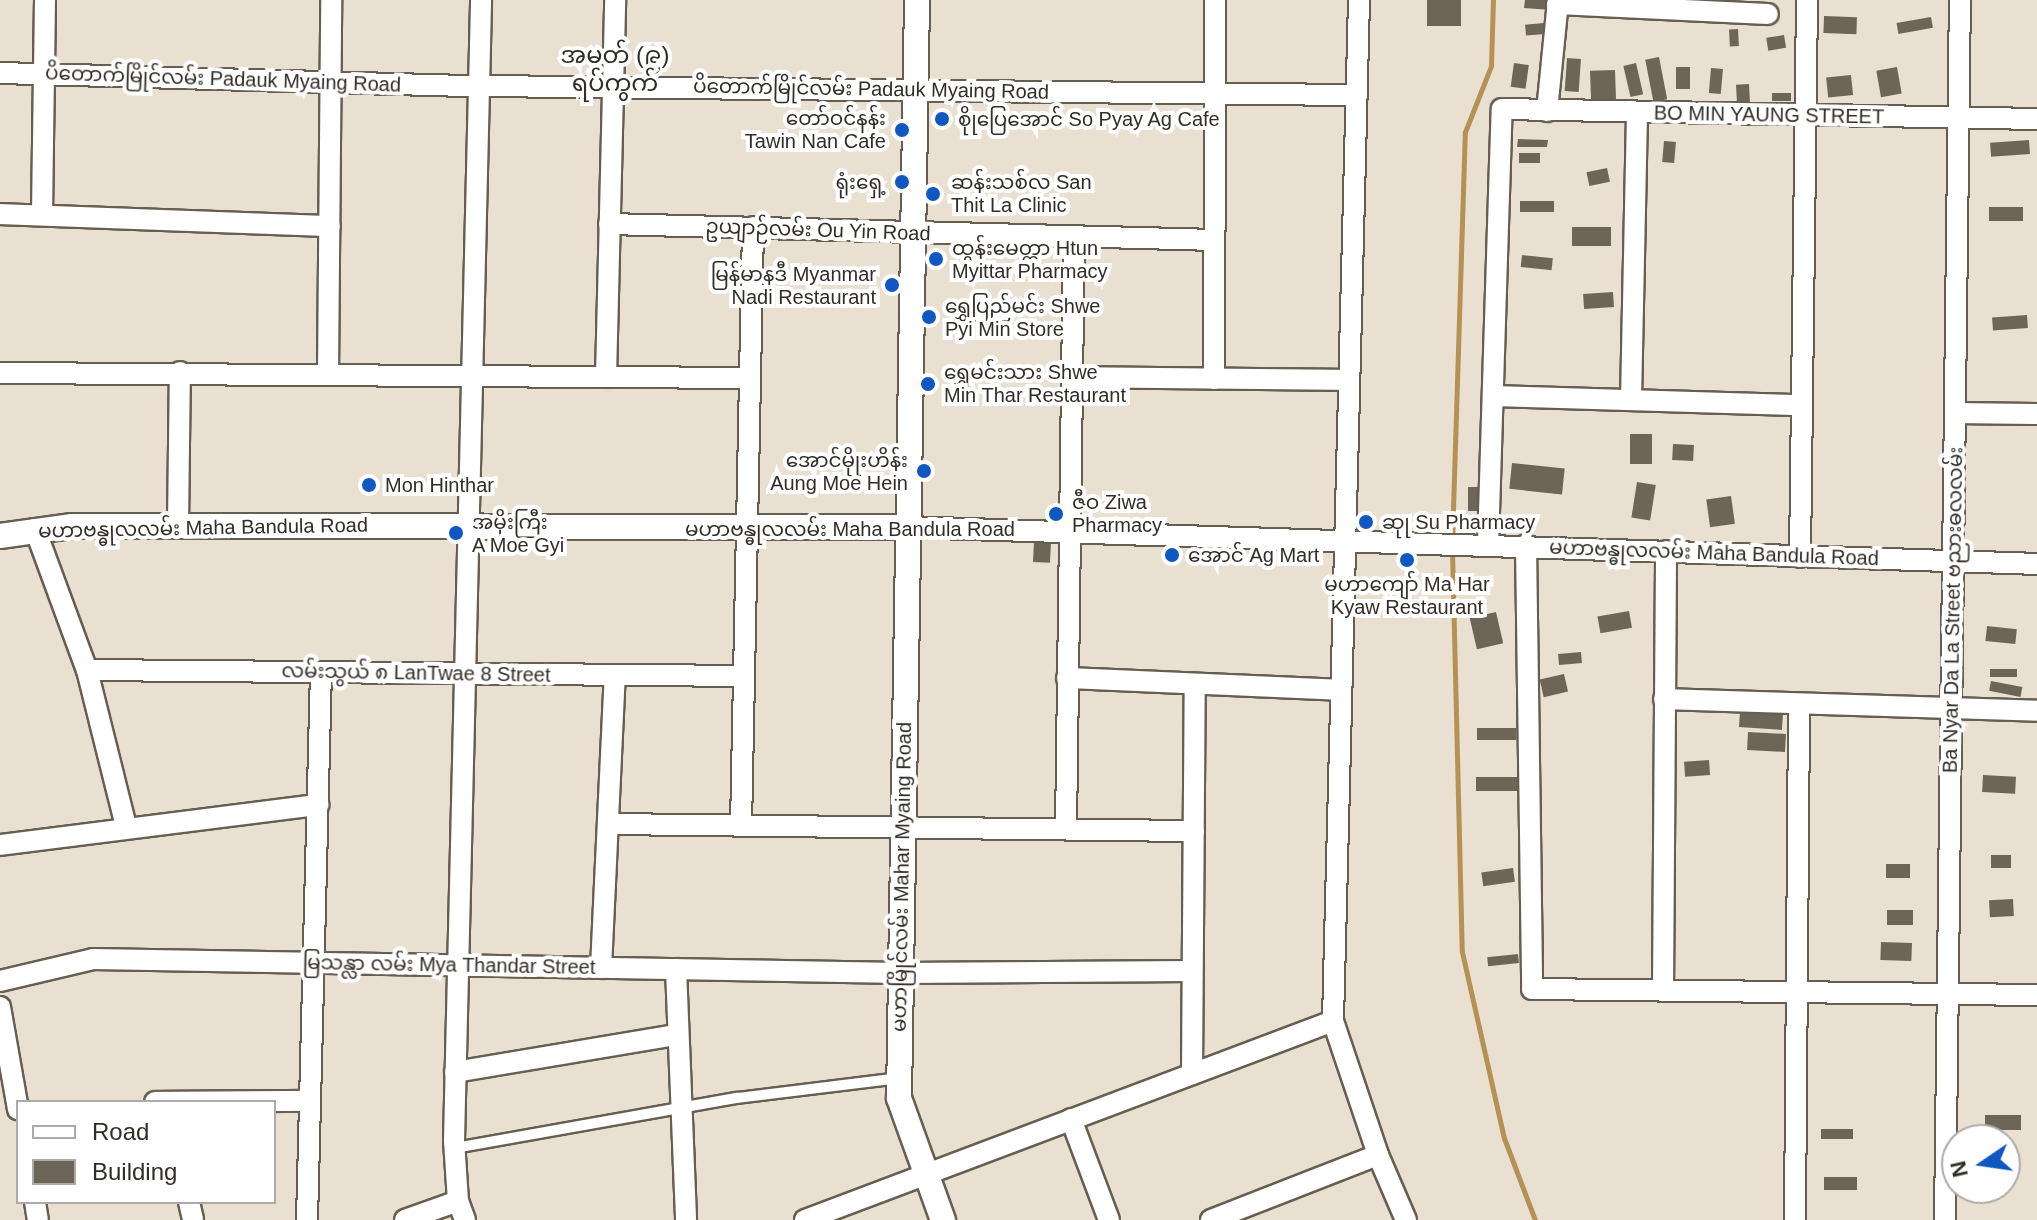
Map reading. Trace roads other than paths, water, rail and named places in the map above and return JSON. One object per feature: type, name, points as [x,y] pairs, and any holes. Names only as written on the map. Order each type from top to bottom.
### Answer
[{"type":"street","points":[[42,214],[45,0]]},
{"type":"street","points":[[328,373],[331,0]]},
{"type":"street","points":[[405,1220],[462,1211],[455,1148],[455,1072],[481,0]]},
{"type":"street","points":[[606,377],[615,0]]},
{"type":"street","name":"မဟာမြိုင်လမ်း Mahar Myaing Road","points":[[917,0],[899,1098],[943,1220]]},
{"type":"street","points":[[1214,379],[1215,0]]},
{"type":"street","points":[[1359,0],[1342,537],[1333,1021],[1378,1155],[1406,1220]]},
{"type":"street","points":[[1800,557],[1807,0]]},
{"type":"street","name":"Ba Nyar Da La Street ဗညားဓလလမ်း","points":[[1945,1220],[1960,0]]},
{"type":"street","points":[[1547,111],[1558,2],[1768,14]]},
{"type":"street","name":"ပိတောက်မြိုင်လမ်း Padauk Myaing Road","points":[[0,73],[479,86],[1357,95]]},
{"type":"street","name":"BO MIN YAUNG STREET","points":[[1493,396],[1502,109],[1959,120],[2037,119]]},
{"type":"street","points":[[1631,400],[1637,112]]},
{"type":"street","points":[[0,214],[330,226]]},
{"type":"street","name":"ဥယျာဉ်လမ်း Ou Yin Road","points":[[609,224],[1214,240]]},
{"type":"street","points":[[741,826],[753,227]]},
{"type":"street","points":[[1066,829],[1074,236]]},
{"type":"street","points":[[178,526],[180,372]]},
{"type":"street","points":[[0,373],[749,378]]},
{"type":"street","points":[[1071,377],[1347,380]]},
{"type":"street","points":[[1488,544],[1493,396],[1802,405]]},
{"type":"street","points":[[1955,413],[2037,414]]},
{"type":"street","name":"မဟာဗန္ဓုလလမ်း Maha Bandula Road","points":[[0,536],[35,529],[178,526],[467,525],[746,530],[906,527],[1342,537],[2037,564]]},
{"type":"street","points":[[35,529],[87,670],[126,827]]},
{"type":"street","points":[[1526,545],[1532,989],[2037,995]]},
{"type":"street","points":[[1663,990],[1666,551]]},
{"type":"street","name":"လမ်းသွယ် ၈ LanTwae 8 Street","points":[[87,670],[744,676]]},
{"type":"street","points":[[307,1220],[321,672]]},
{"type":"street","points":[[601,968],[615,675]]},
{"type":"street","points":[[1067,678],[1340,690]]},
{"type":"street","points":[[1192,1074],[1195,684]]},
{"type":"street","points":[[1664,699],[1952,711],[2037,711]]},
{"type":"street","points":[[1795,1220],[1794,991],[1799,705]]},
{"type":"street","points":[[0,845],[318,805]]},
{"type":"street","points":[[609,824],[1194,831]]},
{"type":"street","name":"မြသန္လာ လမ်း Mya Thandar Street","points":[[0,981],[93,959],[901,973],[1192,971]]},
{"type":"street","points":[[676,969],[686,1220]]},
{"type":"street","points":[[0,1007],[16,1100]]},
{"type":"street","points":[[805,1220],[1333,1021]]},
{"type":"street","points":[[455,1072],[677,1035]]},
{"type":"street","points":[[276,1101],[310,1101]]},
{"type":"street","points":[[1071,1119],[1109,1220]]},
{"type":"street","points":[[1211,1220],[1257,1212],[1378,1155]]},
{"type":"lane","points":[[455,1148],[680,1107],[899,1078]]},
{"type":"waterway","points":[[1452,541],[1465,132],[1491,66],[1493,0]]},
{"type":"waterway","points":[[1452,551],[1462,952],[1504,1138],[1535,1220]]},
{"type":"place","name":"စိုုပြေအောင် So Pyay Ag Cafe","points":[[942,119]]},
{"type":"place","name":"တော်ဝင်နန်း Tawin Nan Cafe","points":[[902,130]]},
{"type":"place","name":"ရုံးရှေ့","points":[[902,182]]},
{"type":"place","name":"ဆန်းသစ်လ San Thit La Clinic","points":[[933,194]]},
{"type":"place","name":"ထွန်းမေတ္တာ Htun Myittar Pharmacy","points":[[936,259]]},
{"type":"place","name":"မြန်မာနဒီ Myanmar Nadi Restaurant","points":[[892,285]]},
{"type":"place","name":"ရွှေပြည်မင်း Shwe Pyi Min Store","points":[[929,317]]},
{"type":"place","name":"ရွှေမင်းသား Shwe Min Thar Restaurant","points":[[928,384]]},
{"type":"place","name":"အောင်မိုုးဟိန်း Aung Moe Hein","points":[[924,471]]},
{"type":"place","name":"Mon Hinthar","points":[[369,485]]},
{"type":"place","name":"ဇီဝ Ziwa Pharmacy","points":[[1056,514]]},
{"type":"place","name":"ဆုု Su Pharmacy","points":[[1366,522]]},
{"type":"place","name":"အမိုးကြီး A Moe Gyi","points":[[456,533]]},
{"type":"place","name":"အောင် Ag Mart","points":[[1172,555]]},
{"type":"place","name":"မဟာကျော် Ma Har Kyaw Restaurant","points":[[1407,560]]},
{"type":"district","name":"အမှတ် (၉) ရပ်ကွက်","points":[[615,69]]}]
